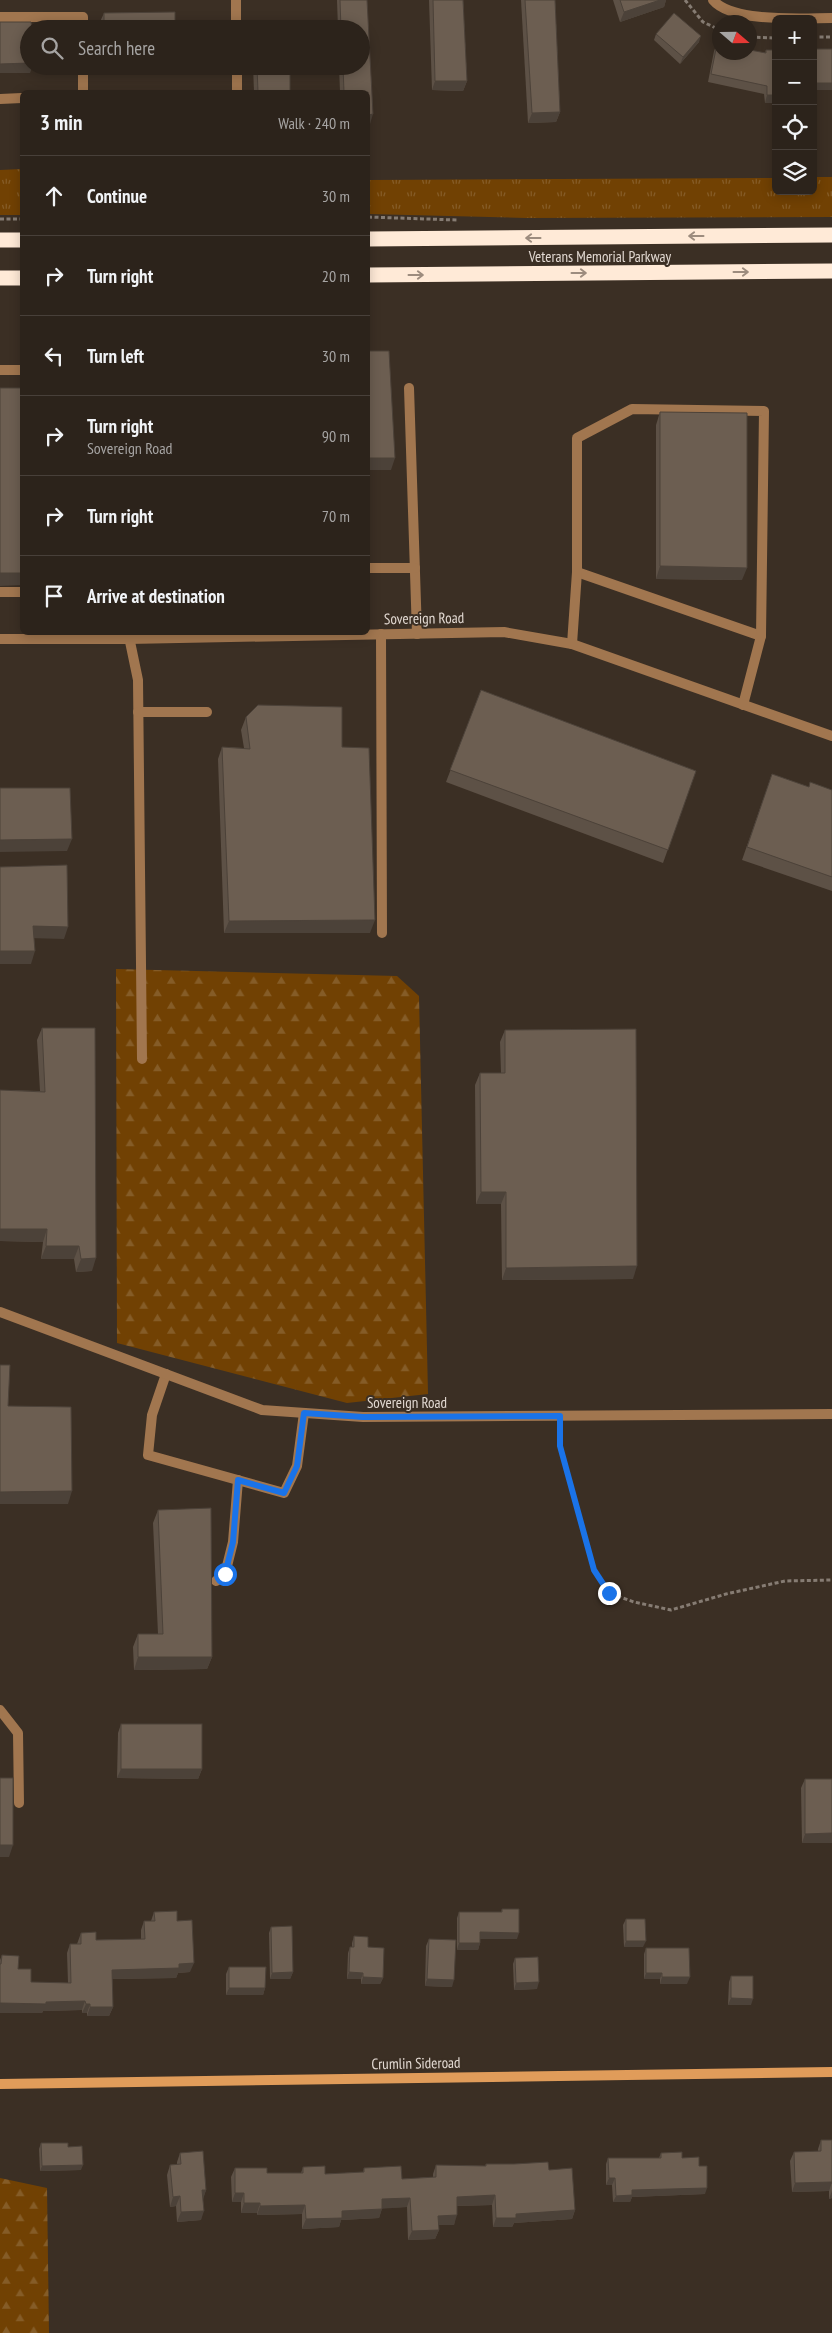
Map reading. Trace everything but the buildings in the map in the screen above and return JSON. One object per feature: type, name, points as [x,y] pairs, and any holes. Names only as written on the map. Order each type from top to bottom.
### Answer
[{"type":"highway","name":"Veterans Memorial Parkway","points":[[370,239],[832,235]]},
{"type":"highway","points":[[0,240],[20,240]]},
{"type":"highway","name":"Veterans Memorial Parkway","points":[[370,275],[832,271]]},
{"type":"highway","points":[[0,278],[20,278]]},
{"type":"street","points":[[236,0],[236,20]]},
{"type":"street","points":[[713,0],[719,7],[759,18],[832,18]]},
{"type":"street","points":[[0,17],[83,17],[83,20]]},
{"type":"street","points":[[83,75],[83,90]]},
{"type":"street","points":[[237,75],[237,90]]},
{"type":"street","points":[[0,99],[20,98]]},
{"type":"street","points":[[0,370],[20,370]]},
{"type":"street","points":[[409,388],[417,634]]},
{"type":"street","points":[[572,644],[578,572],[577,438],[632,409],[764,411],[761,636],[743,705]]},
{"type":"street","points":[[370,568],[415,568]]},
{"type":"street","points":[[578,572],[761,636]]},
{"type":"street","points":[[0,592],[20,592]]},
{"type":"street","name":"Sovereign Road","points":[[370,634],[504,632],[572,644],[832,736]]},
{"type":"street","points":[[381,634],[382,933]]},
{"type":"street","name":"Sovereign Road","points":[[0,639],[211,635]]},
{"type":"street","points":[[128,636],[138,680],[142,1059]]},
{"type":"street","points":[[138,712],[207,712]]},
{"type":"street","name":"Sovereign Road","points":[[0,1312],[262,1410],[363,1417],[832,1414]]},
{"type":"street","points":[[166,1374],[152,1415],[148,1455],[284,1493],[297,1466],[304,1413]]},
{"type":"street","points":[[216,1581],[225,1574],[233,1542],[238,1480]]},
{"type":"street","points":[[0,1710],[18,1733],[19,1803]]},
{"type":"street","name":"Crumlin Sideroad","points":[[0,2084],[832,2072]]},
{"type":"path","points":[[684,0],[703,22],[712,26]]},
{"type":"path","points":[[757,37],[772,38]]},
{"type":"path","points":[[817,37],[832,37]]},
{"type":"path","points":[[0,219],[20,219]]},
{"type":"path","points":[[560,1416],[560,1446],[594,1570],[609,1593],[634,1602],[671,1610],[726,1594],[785,1581],[832,1580]]},
{"type":"green space","points":[[20,169],[20,215],[0,215],[0,170]]},
{"type":"green space","points":[[817,177],[832,177],[832,217],[526,218],[370,214],[370,180],[772,178],[772,195],[817,195]]},
{"type":"green space","points":[[116,969],[397,976],[419,996],[428,1394],[347,1403],[117,1343]]},
{"type":"green space","points":[[0,2178],[47,2188],[49,2333],[0,2333]]},
{"type":"route","points":[[225,1574],[233,1542],[238,1480],[284,1493],[297,1466],[304,1413],[363,1417],[560,1416],[560,1446],[594,1570],[609,1593]]}]
